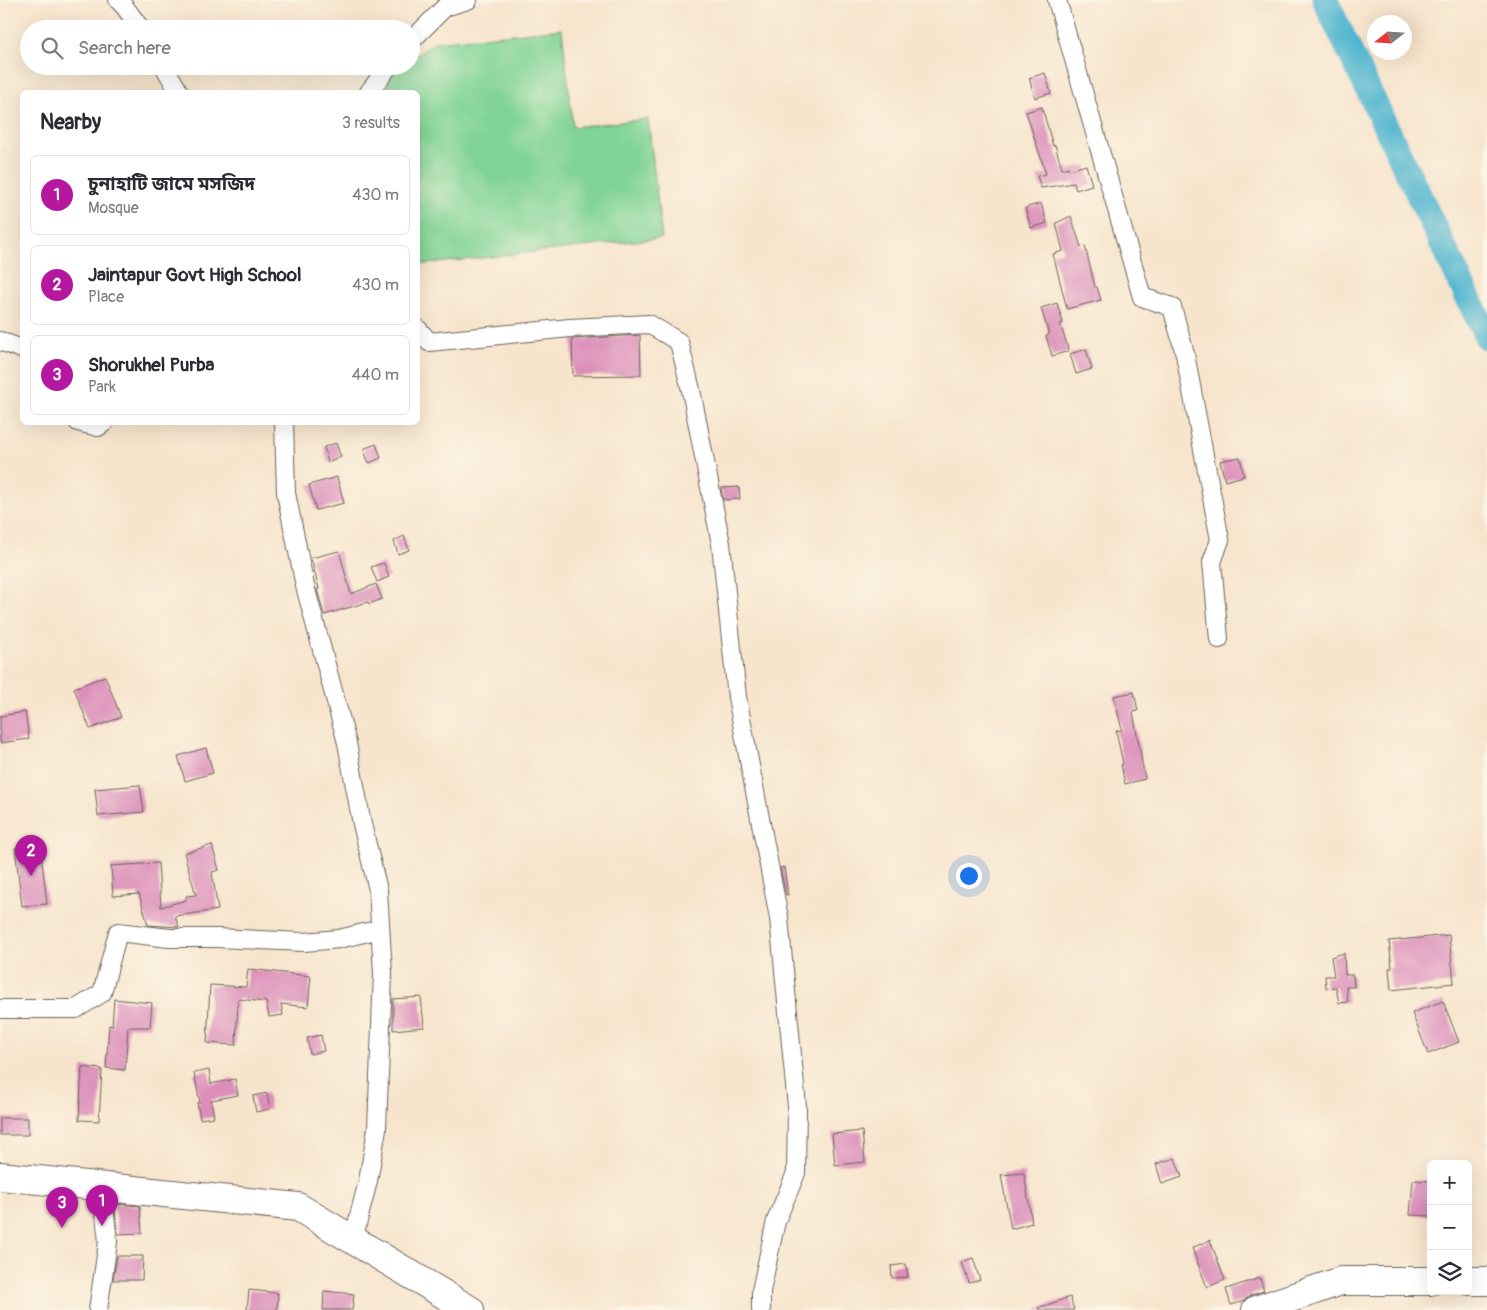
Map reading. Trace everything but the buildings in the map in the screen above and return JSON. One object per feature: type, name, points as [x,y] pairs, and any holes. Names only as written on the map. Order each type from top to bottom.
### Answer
[{"type":"highway","points":[[0,1176],[298,1207],[470,1310]]},
{"type":"highway","points":[[1256,1310],[1341,1281],[1427,1281]]},
{"type":"highway","points":[[1472,1281],[1487,1281]]},
{"type":"street","points":[[118,0],[134,20]]},
{"type":"street","points":[[420,32],[445,7],[468,0]]},
{"type":"street","points":[[1057,0],[1142,296],[1172,307],[1185,354],[1220,540],[1212,562],[1219,639]]},
{"type":"street","points":[[169,75],[178,90]]},
{"type":"street","points":[[372,90],[383,75]]},
{"type":"street","points":[[420,331],[429,342],[570,328],[649,324],[679,342],[692,390],[721,544],[737,697],[779,918],[797,1107],[796,1173],[776,1221],[761,1291],[761,1310]]},
{"type":"street","points":[[0,341],[20,348]]},
{"type":"street","points":[[284,425],[286,493],[305,586],[347,743],[362,824],[378,890],[382,973],[377,1129],[368,1181],[353,1240]]},
{"type":"street","points":[[0,1009],[76,1009],[102,993],[118,932],[169,938],[304,942],[338,939],[380,929]]},
{"type":"street","points":[[98,1310],[108,1242],[102,1187]]},
{"type":"green space","points":[[562,29],[573,127],[648,119],[662,238],[420,265],[420,90],[389,90],[387,76],[420,75],[420,53],[435,42]]},
{"type":"waterway","points":[[1325,0],[1487,337]]},
{"type":"place","name":"Jaintapur Govt High School","points":[[31,876]]},
{"type":"place","name":"চুনাহাটি জামে মসজিদ","points":[[102,1226]]},
{"type":"place","name":"Shorukhel Purba","points":[[62,1228]]}]
